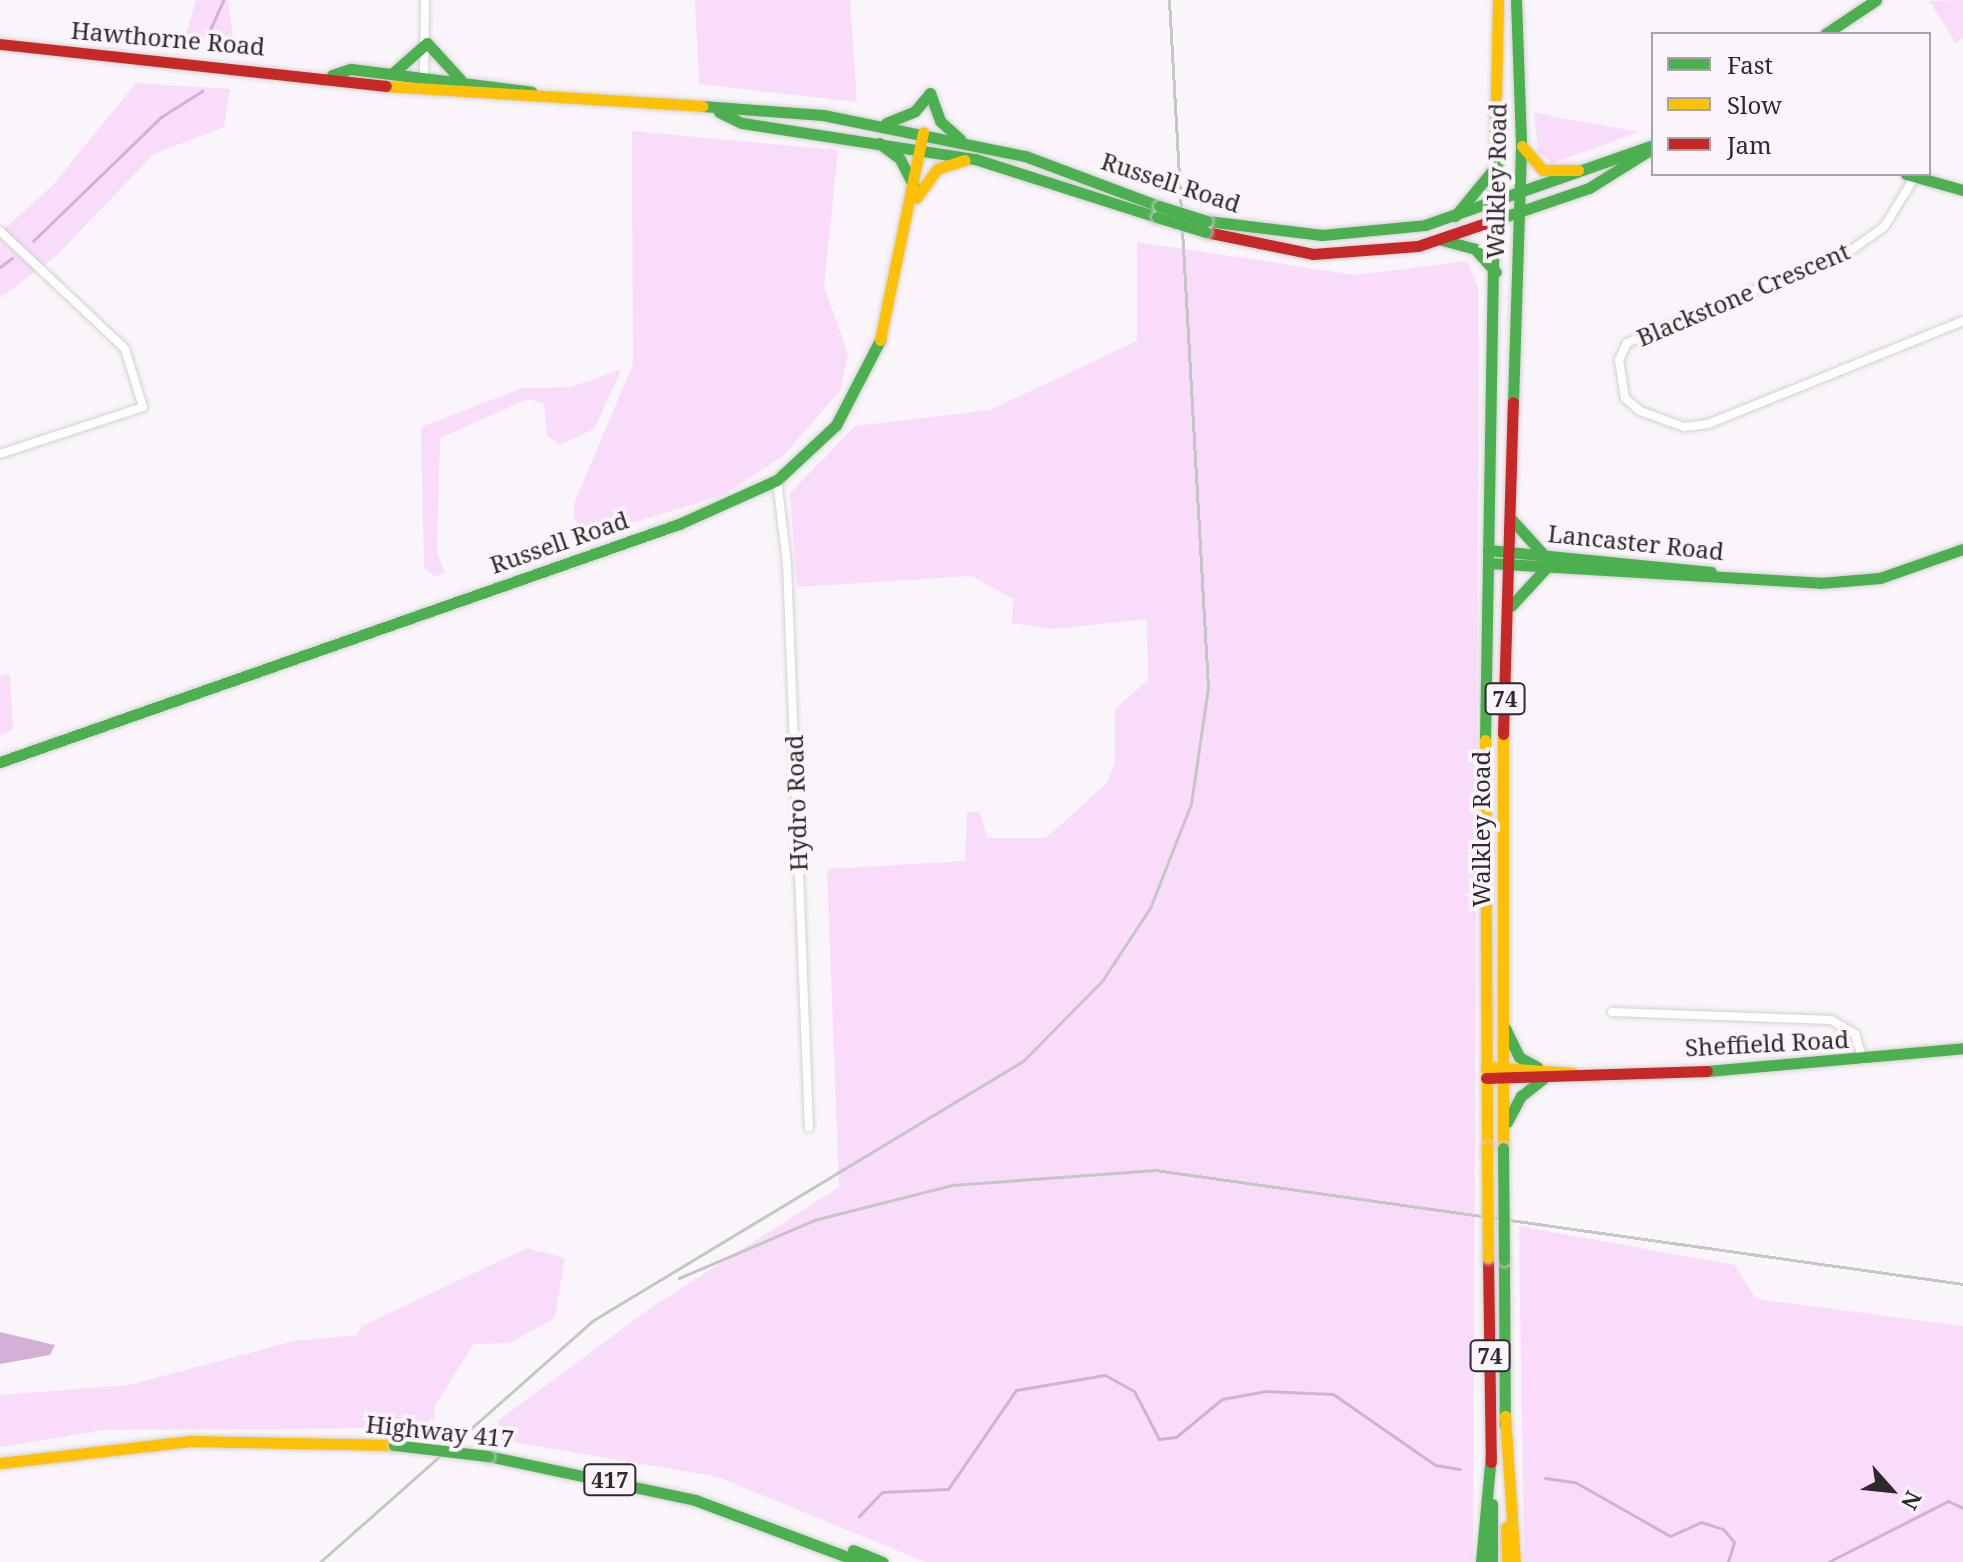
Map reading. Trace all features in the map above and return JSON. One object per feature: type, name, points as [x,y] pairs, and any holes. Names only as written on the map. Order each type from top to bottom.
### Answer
[{"type":"main road","name":"Walkley Road","points":[[1492,1562],[1484,851],[1488,556],[1498,223],[1498,0]]},
{"type":"main road","name":"Walkley Road","points":[[1507,1562],[1501,850],[1521,143],[1516,0]]},
{"type":"main road","points":[[1828,32],[1876,0]]},
{"type":"main road","points":[[393,73],[427,43],[461,79]]},
{"type":"main road","name":"Hawthorne Road","points":[[0,44],[332,75],[423,91],[541,95],[718,111],[745,107],[923,132]]},
{"type":"main road","name":"Hawthorne Road","points":[[332,75],[351,69],[461,79],[541,95]]},
{"type":"main road","points":[[881,124],[911,114],[930,93],[940,121],[964,141]]},
{"type":"main road","name":"Hawthorne Road","points":[[718,111],[742,123],[872,138],[921,148]]},
{"type":"main road","name":"Russell Road","points":[[0,762],[679,524],[777,480],[828,434],[867,376],[892,307],[923,132],[1066,169],[1158,212]]},
{"type":"main road","points":[[872,138],[900,159],[915,188]]},
{"type":"main road","points":[[1521,143],[1537,168],[1578,170]]},
{"type":"main road","name":"Russell Road","points":[[921,148],[975,159],[1207,227],[1329,255],[1442,240],[1518,217],[1602,182],[1651,147]]},
{"type":"main road","name":"Russell Road","points":[[1207,227],[1322,235],[1455,216],[1651,147]]},
{"type":"main road","points":[[911,206],[935,170],[975,159]]},
{"type":"main road","points":[[1455,216],[1498,162]]},
{"type":"main road","points":[[1909,177],[1963,190]]},
{"type":"main road","points":[[1442,240],[1475,249],[1496,272]]},
{"type":"main road","points":[[1512,520],[1543,554]]},
{"type":"main road","name":"Lancaster Road","points":[[1510,558],[1543,554],[1779,582],[1880,578],[1963,549]]},
{"type":"main road","name":"Lancaster Road","points":[[1488,556],[1547,567],[1695,574]]},
{"type":"main road","points":[[1509,612],[1523,586],[1547,567]]},
{"type":"main road","points":[[1502,1021],[1519,1057],[1537,1067]]},
{"type":"main road","name":"Sheffield Road","points":[[1486,1072],[1543,1079],[1573,1073],[1863,1060],[1963,1048]]},
{"type":"main road","name":"Sheffield Road","points":[[1503,1073],[1537,1067],[1573,1073]]},
{"type":"main road","points":[[1503,1133],[1516,1102],[1543,1079]]},
{"type":"main road","points":[[1505,1416],[1515,1562]]},
{"type":"main road","name":"Highway 417","points":[[0,1460],[189,1441],[394,1445],[488,1456],[731,1512],[861,1562]]},
{"type":"main road","points":[[1481,1562],[1491,1455]]},
{"type":"main road","points":[[731,1512],[883,1562]]},
{"type":"street","points":[[423,91],[427,43],[425,0]]},
{"type":"street","name":"Blackstone Crescent","points":[[1909,177],[1884,227],[1853,249],[1627,343],[1619,360],[1625,398],[1640,411],[1684,427],[1708,424],[1963,321]]},
{"type":"street","points":[[0,231],[125,349],[142,402],[0,454]]},
{"type":"street","name":"Hydro Road","points":[[777,480],[787,564],[809,1128]]},
{"type":"street","points":[[1612,1012],[1831,1020],[1855,1034],[1863,1060]]},
{"type":"shaded area","points":[[196,0],[228,0],[233,39],[185,38]]},
{"type":"shaded area","points":[[695,0],[850,0],[857,102],[699,84]]},
{"type":"shaded area","points":[[1963,0],[1963,38],[1956,43],[1929,1]]},
{"type":"shaded area","points":[[136,83],[230,89],[224,127],[154,154],[55,257],[0,298],[0,233],[52,186]]},
{"type":"shaded area","points":[[1534,112],[1639,132],[1553,163],[1538,152]]},
{"type":"shaded area","points":[[632,131],[838,150],[824,286],[848,354],[840,391],[783,456],[723,495],[589,536],[573,517],[575,501],[633,364]]},
{"type":"shaded area","points":[[1137,242],[1356,275],[1467,261],[1479,290],[1473,1562],[925,1562],[718,1477],[477,1436],[652,1307],[839,1187],[827,869],[965,861],[967,812],[980,812],[987,838],[1046,838],[1107,783],[1115,762],[1115,709],[1148,680],[1147,619],[1054,629],[1012,623],[1013,599],[972,576],[797,587],[790,493],[855,426],[990,410],[1137,341]]},
{"type":"shaded area","points":[[622,369],[594,429],[560,445],[547,436],[544,403],[528,399],[440,438],[437,553],[445,572],[436,577],[424,568],[421,427],[523,388],[571,387]]},
{"type":"shaded area","points":[[10,674],[13,730],[0,735],[0,676]]},
{"type":"shaded area","points":[[1519,1226],[1735,1265],[1756,1299],[1963,1326],[1963,1562],[1524,1562]]},
{"type":"shaded area","points":[[527,1248],[565,1258],[555,1318],[510,1343],[474,1344],[434,1407],[435,1428],[104,1430],[0,1447],[0,1395],[129,1385],[294,1341],[356,1335],[362,1326]]},
{"type":"shaded area","points":[[0,1332],[55,1345],[50,1355],[0,1364]]},
{"type":"waterway","points":[[209,32],[223,0]]},
{"type":"waterway","points":[[33,241],[161,117],[202,91]]},
{"type":"waterway","points":[[0,267],[12,258]]},
{"type":"waterway","points":[[859,1516],[882,1492],[948,1489],[1016,1390],[1105,1375],[1134,1391],[1159,1439],[1176,1437],[1222,1399],[1266,1391],[1333,1394],[1435,1465],[1460,1469]]},
{"type":"waterway","points":[[1545,1478],[1575,1482],[1670,1536],[1701,1522],[1723,1529],[1734,1542],[1728,1562]]},
{"type":"waterway","points":[[1828,1562],[1948,1501],[1963,1508]]},
{"type":"railway","points":[[320,1562],[592,1321],[1023,1061],[1102,981],[1150,908],[1191,804],[1208,687],[1169,0]]},
{"type":"railway","points":[[679,1278],[814,1220],[952,1185],[1155,1170],[1963,1284]]},
{"type":"traffic: fast","points":[[1513,402],[1521,143],[1516,0]]},
{"type":"traffic: fast","points":[[1828,32],[1876,0]]},
{"type":"traffic: fast","points":[[393,73],[427,43],[460,79]]},
{"type":"traffic: fast","points":[[332,75],[351,69],[532,92]]},
{"type":"traffic: fast","points":[[930,93],[940,121],[960,139]]},
{"type":"traffic: fast","points":[[886,123],[915,111],[930,93]]},
{"type":"traffic: fast","points":[[702,106],[823,115],[1025,156],[1159,206]]},
{"type":"traffic: fast","points":[[719,112],[742,123],[975,159],[1157,217]]},
{"type":"traffic: fast","points":[[879,143],[900,159],[915,188]]},
{"type":"traffic: fast","points":[[1485,740],[1495,146]]},
{"type":"traffic: fast","points":[[1207,221],[1322,235],[1425,225],[1651,146]]},
{"type":"traffic: fast","points":[[1492,221],[1589,188],[1651,149]]},
{"type":"traffic: fast","points":[[1455,216],[1497,165]]},
{"type":"traffic: fast","points":[[1913,176],[1963,190]]},
{"type":"traffic: fast","points":[[1159,206],[1207,221]]},
{"type":"traffic: fast","points":[[1157,217],[1206,232]]},
{"type":"traffic: fast","points":[[1442,240],[1475,249],[1496,272]]},
{"type":"traffic: fast","points":[[0,762],[679,524],[777,480],[836,425],[880,340]]},
{"type":"traffic: fast","points":[[1512,520],[1543,554]]},
{"type":"traffic: fast","points":[[1488,563],[1820,583],[1880,578],[1963,549]]},
{"type":"traffic: fast","points":[[1488,550],[1711,572]]},
{"type":"traffic: fast","points":[[1511,606],[1547,567]]},
{"type":"traffic: fast","points":[[1505,1028],[1519,1057],[1537,1067]]},
{"type":"traffic: fast","points":[[1707,1071],[1963,1048]]},
{"type":"traffic: fast","points":[[1507,1122],[1521,1096],[1543,1079]]},
{"type":"traffic: fast","points":[[1503,1148],[1504,1260]]},
{"type":"traffic: fast","points":[[1504,1260],[1505,1425]]},
{"type":"traffic: fast","points":[[394,1445],[488,1456]]},
{"type":"traffic: fast","points":[[1481,1562],[1491,1455]]},
{"type":"traffic: fast","points":[[488,1456],[695,1500],[861,1562]]},
{"type":"traffic: fast","points":[[1492,1504],[1492,1562]]},
{"type":"traffic: fast","points":[[853,1550],[883,1562]]},
{"type":"traffic: slow","points":[[1495,146],[1498,0]]},
{"type":"traffic: slow","points":[[386,86],[702,106]]},
{"type":"traffic: slow","points":[[880,340],[923,132]]},
{"type":"traffic: slow","points":[[1522,146],[1543,170],[1578,170]]},
{"type":"traffic: slow","points":[[916,198],[937,169],[965,160]]},
{"type":"traffic: slow","points":[[1503,734],[1503,1148]]},
{"type":"traffic: slow","points":[[1485,740],[1487,1147]]},
{"type":"traffic: slow","points":[[1486,1067],[1573,1073]]},
{"type":"traffic: slow","points":[[1487,1147],[1488,1257]]},
{"type":"traffic: slow","points":[[1505,1416],[1515,1562]]},
{"type":"traffic: slow","points":[[0,1463],[189,1441],[394,1445]]},
{"type":"traffic: slow","points":[[1506,1527],[1507,1562]]},
{"type":"traffic: jam","points":[[0,44],[386,86]]},
{"type":"traffic: jam","points":[[1206,232],[1313,254],[1418,246],[1492,221]]},
{"type":"traffic: jam","points":[[1503,734],[1513,402]]},
{"type":"traffic: jam","points":[[1486,1078],[1707,1071]]},
{"type":"traffic: jam","points":[[1488,1257],[1491,1462]]}]
